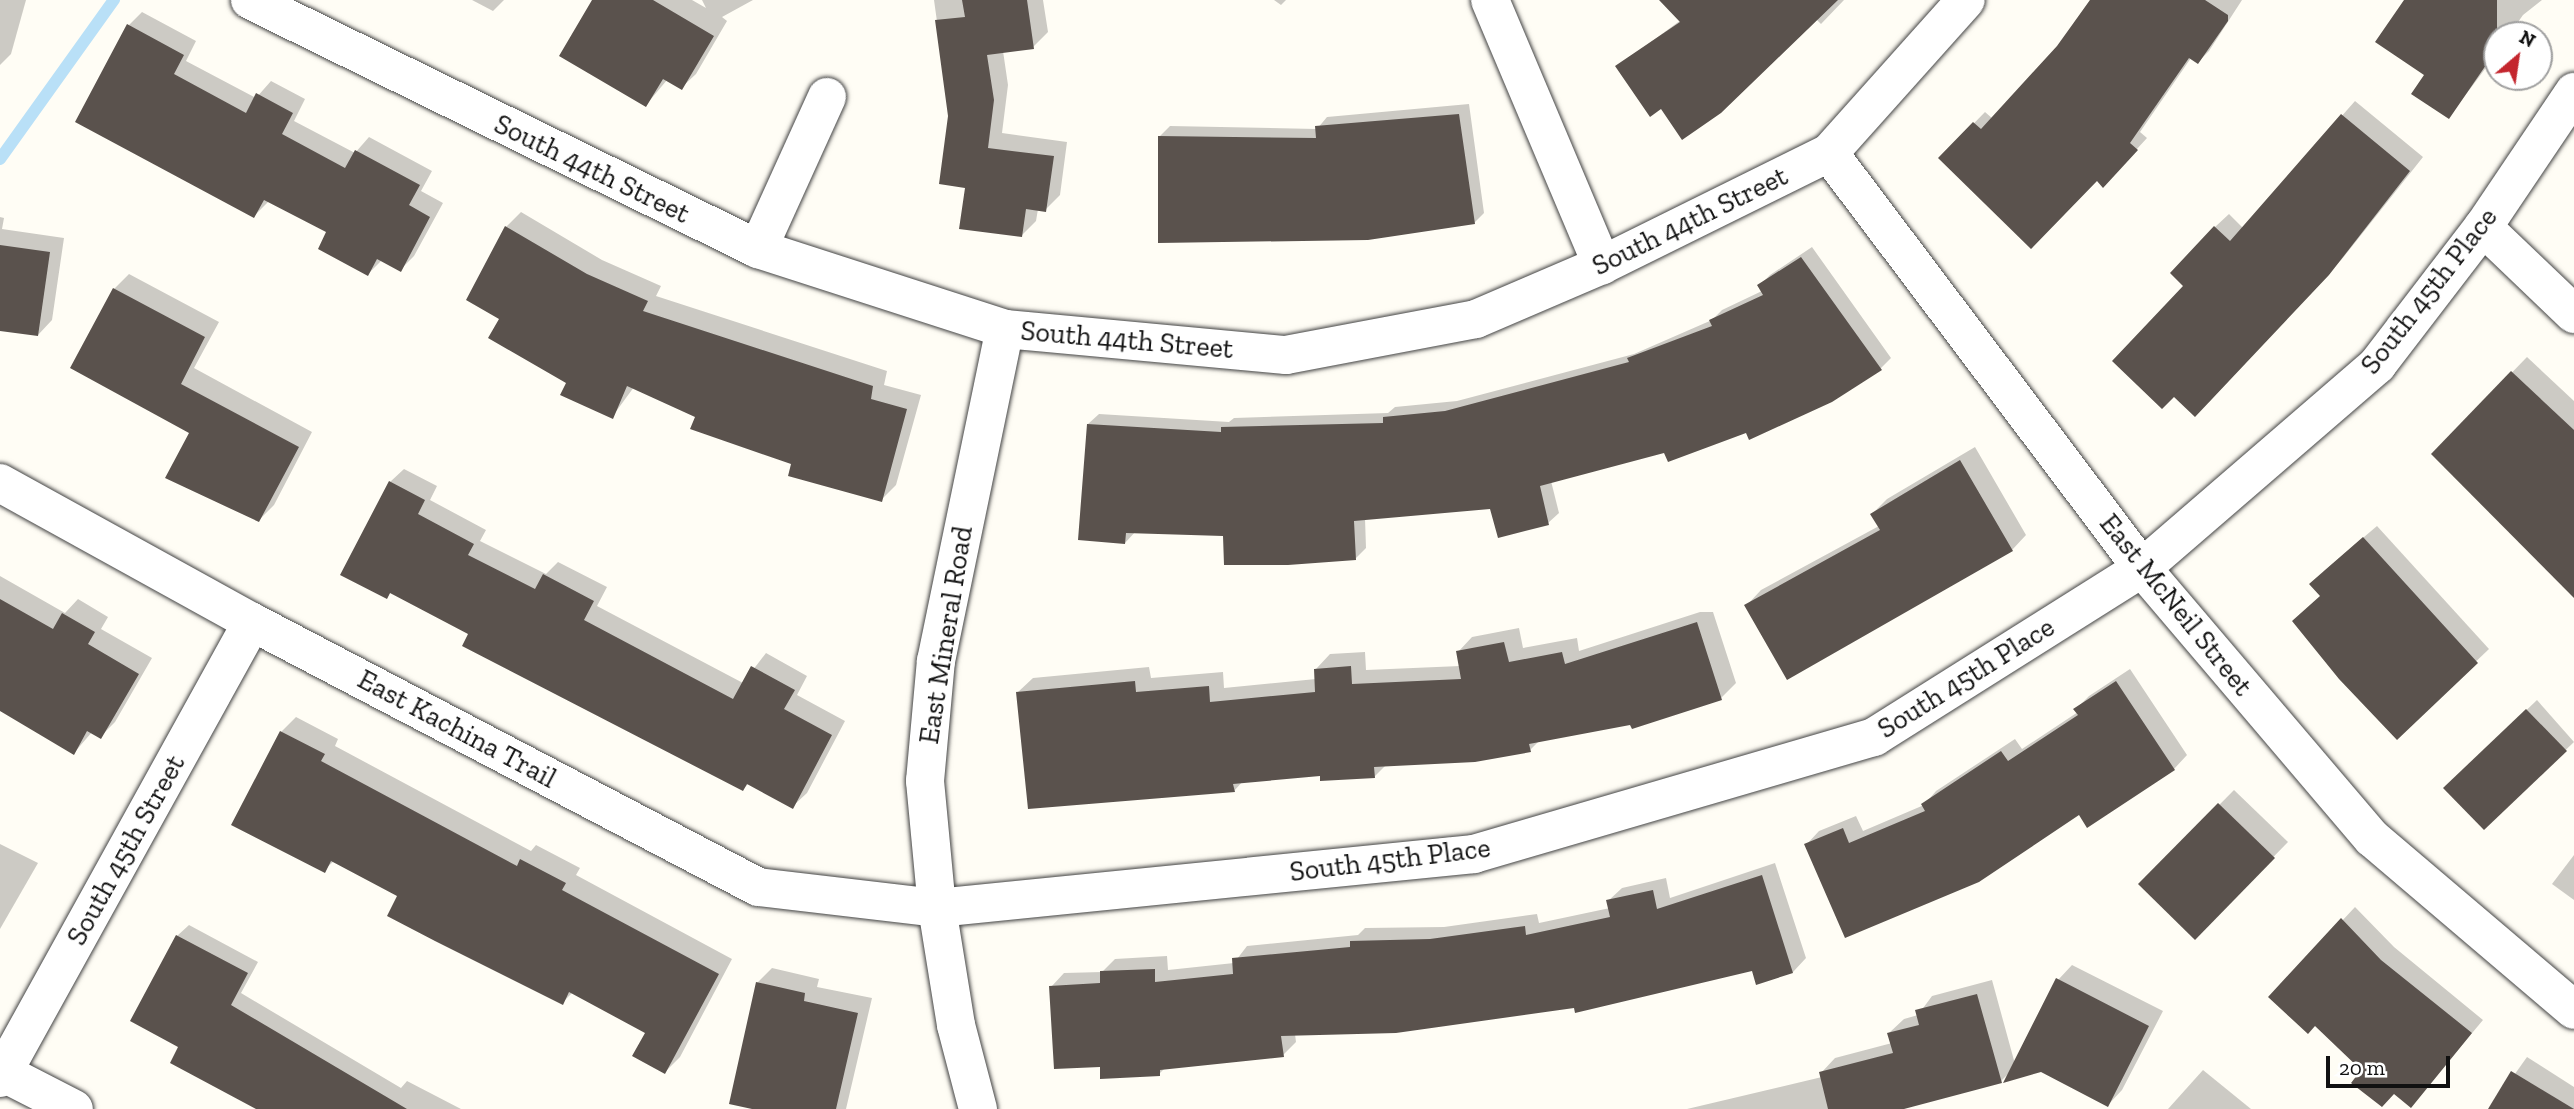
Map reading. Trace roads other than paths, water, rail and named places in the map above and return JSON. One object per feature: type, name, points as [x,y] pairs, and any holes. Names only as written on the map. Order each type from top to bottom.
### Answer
[{"type":"street","name":"South 44th Street","points":[[250,0],[758,249],[1005,329],[1286,355],[1476,319],[1602,265],[1829,153],[1966,0]]},
{"type":"street","points":[[1490,0],[1602,265]]},
{"type":"street","name":"South 45th Place","points":[[937,908],[1474,854],[1874,737],[2142,568],[2377,365],[2483,227],[2574,92]]},
{"type":"street","points":[[758,249],[827,97]]},
{"type":"street","name":"East McNeil Street","points":[[1829,153],[2142,568],[2372,838],[2574,1010]]},
{"type":"street","points":[[2483,227],[2574,314]]},
{"type":"street","name":"East Mineral Road","points":[[978,1109],[956,1025],[937,908],[925,781],[936,661],[1005,329]]},
{"type":"street","name":"East Kachina Trail","points":[[0,483],[252,622],[758,887],[937,908]]},
{"type":"street","name":"South 45th Street","points":[[1,1074],[252,622]]},
{"type":"street","points":[[1,1074],[74,1109]]},
{"type":"waterway","points":[[0,159],[114,0]]}]
